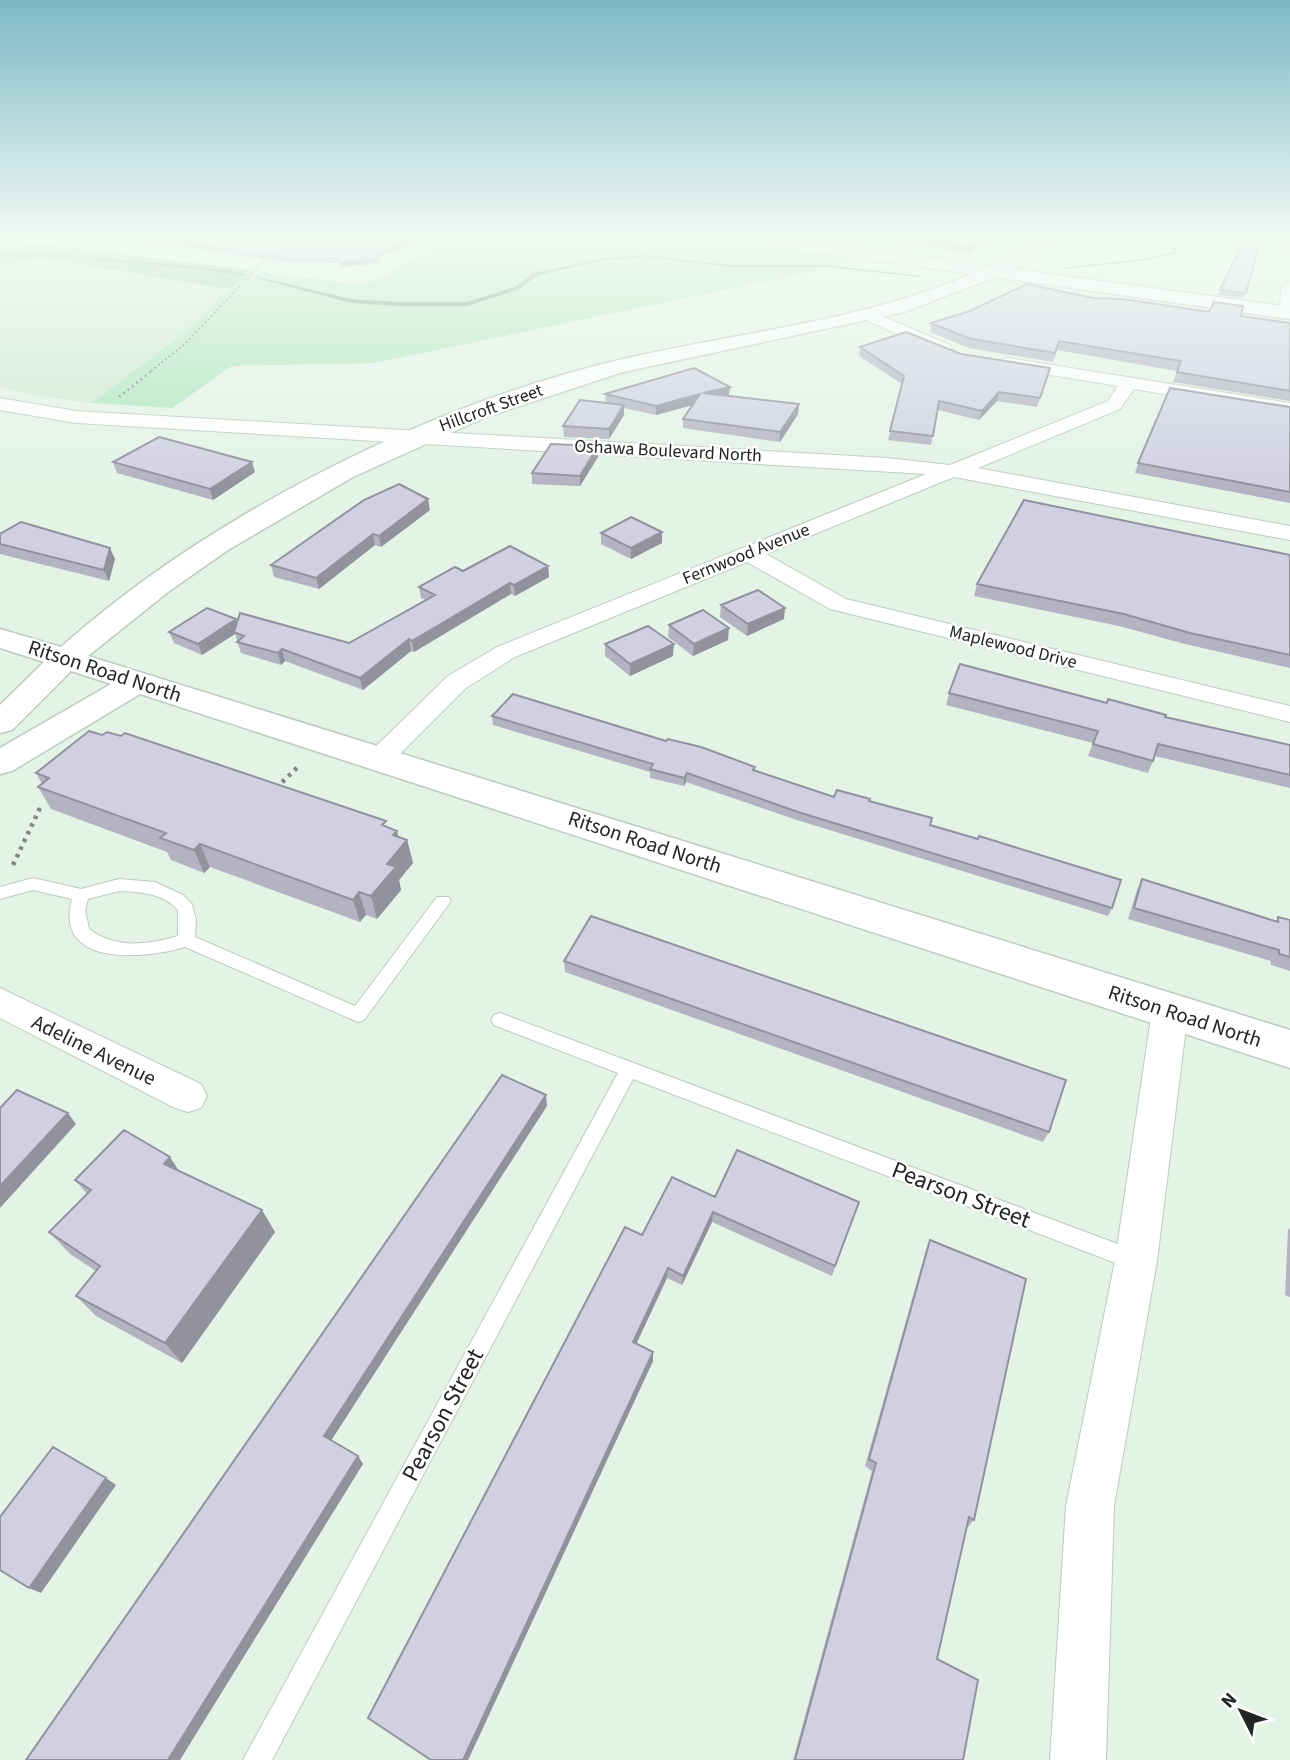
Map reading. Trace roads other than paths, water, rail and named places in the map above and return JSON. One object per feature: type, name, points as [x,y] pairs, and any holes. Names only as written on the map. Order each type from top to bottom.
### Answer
[{"type":"street","name":"Hillcroft Street","points":[[0,723],[116,617],[246,526],[328,478],[415,437],[494,405],[618,367],[834,321]]},
{"type":"street","points":[[883,321],[944,350],[966,356]]},
{"type":"street","points":[[993,360],[1290,410]]},
{"type":"street","name":"Fernwood Avenue","points":[[381,757],[436,700],[481,666],[529,642],[1114,405],[1129,383]]},
{"type":"street","name":"Oshawa Boulevard North","points":[[0,404],[100,418],[887,464],[981,474],[1290,534]]},
{"type":"street","points":[[494,405],[483,415],[484,427],[520,442]]},
{"type":"street","name":"Maplewood Drive","points":[[747,553],[838,604],[1290,714]]},
{"type":"street","name":"Ritson Road North","points":[[0,638],[381,757],[1290,1049]]},
{"type":"street","points":[[0,763],[137,682]]},
{"type":"street","name":"Adeline Avenue","points":[[0,1002],[188,1097]]},
{"type":"street","points":[[1078,1760],[1090,1506],[1136,1261],[1170,1011]]},
{"type":"lane","points":[[0,893],[33,884],[81,895],[119,885],[149,886],[164,891],[186,908],[186,940]]},
{"type":"lane","points":[[81,895],[77,910],[81,932],[104,946],[137,950],[186,940],[358,1015],[443,901]]},
{"type":"lane","name":"Pearson Street","points":[[500,1020],[1136,1261]]},
{"type":"lane","name":"Pearson Street","points":[[257,1760],[629,1069]]}]
